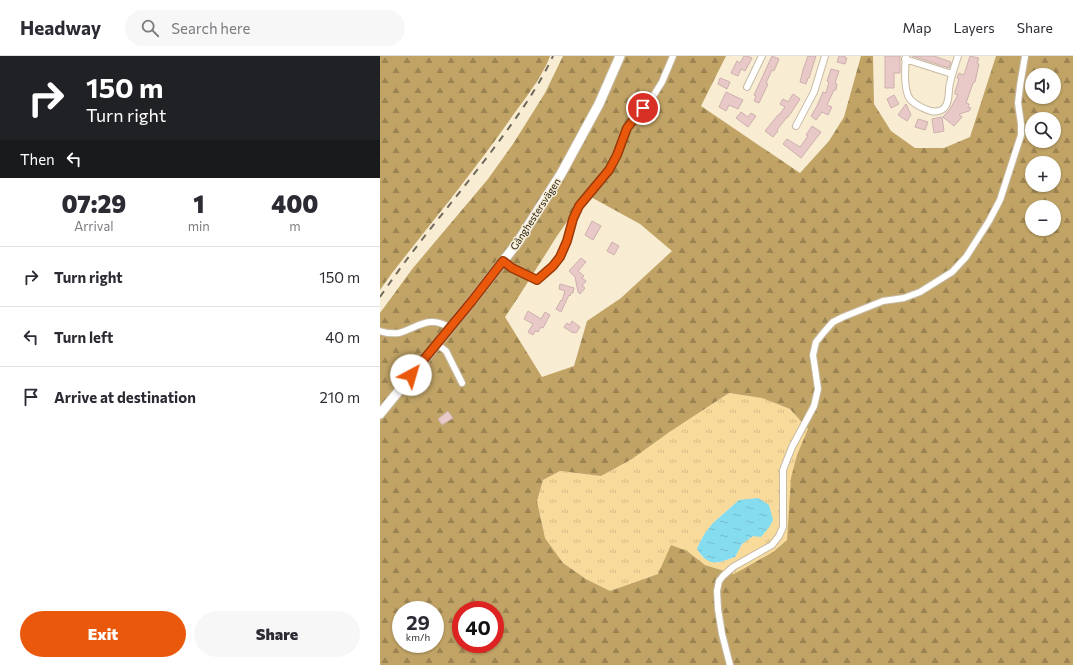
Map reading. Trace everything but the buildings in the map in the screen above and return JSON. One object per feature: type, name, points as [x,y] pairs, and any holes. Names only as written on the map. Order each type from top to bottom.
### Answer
[{"type":"street","name":"Gånghestersvägen","points":[[380,414],[518,242],[561,174],[598,104],[620,56]]},
{"type":"street","points":[[503,261],[512,268],[537,280],[553,266],[560,257],[567,241],[573,219],[579,206],[609,170],[617,155],[627,128],[652,98],[662,82],[673,56]]},
{"type":"street","points":[[747,86],[762,56]]},
{"type":"street","points":[[796,126],[814,92],[825,56]]},
{"type":"street","points":[[950,56],[957,57],[945,107],[937,112],[928,110],[910,100],[905,82],[905,57],[952,74]]},
{"type":"street","points":[[730,665],[722,634],[718,609],[717,591],[719,581],[733,567],[772,545],[779,536],[783,527],[783,470],[792,447],[814,406],[818,389],[813,355],[816,342],[833,322],[882,301],[904,298],[920,292],[952,272],[966,257],[989,221],[1000,200],[1022,135],[1018,103],[1025,56]]},
{"type":"street","points":[[380,332],[392,334],[399,333],[422,323],[431,322],[444,324],[450,328]]},
{"type":"street","points":[[437,344],[446,351],[462,383]]},
{"type":"green space","points":[[380,56],[550,56],[538,80],[497,138],[380,290]]},
{"type":"green space","points":[[563,56],[726,56],[701,106],[800,173],[829,141],[844,117],[861,56],[873,56],[874,104],[891,131],[915,148],[944,148],[970,137],[996,56],[1073,56],[1073,665],[380,665],[380,313],[413,268],[488,179],[513,144],[545,93]],"holes":[[[585,196],[589,196],[640,224],[672,251],[621,298],[587,321],[574,366],[542,377],[505,317],[557,236]],[[729,393],[762,398],[790,409],[808,429],[797,455],[791,478],[787,540],[773,552],[734,574],[705,565],[687,551],[671,545],[658,574],[610,591],[586,579],[563,563],[545,538],[537,501],[543,480],[560,471],[601,476],[632,459],[668,433]]]},
{"type":"green space","points":[[729,393],[762,398],[790,409],[809,429],[797,455],[787,540],[773,552],[734,574],[705,565],[687,551],[658,574],[610,591],[586,579],[563,563],[545,538],[537,501],[543,480],[560,471],[601,476],[632,459],[668,433]],"holes":[[[739,500],[773,520],[764,534],[749,538],[743,543],[735,557],[718,563],[702,557],[697,549],[700,541],[709,528]]]},
{"type":"water","points":[[758,498],[769,505],[773,520],[761,537],[753,536],[742,544],[735,557],[718,562],[705,559],[697,549],[705,533],[713,523],[739,500]]},
{"type":"railway","points":[[380,297],[515,120],[539,82],[553,56]]},
{"type":"route","points":[[411,375],[503,261],[512,268],[537,280],[553,266],[560,257],[567,241],[573,219],[579,206],[609,170],[617,155],[627,128],[643,108]]}]
